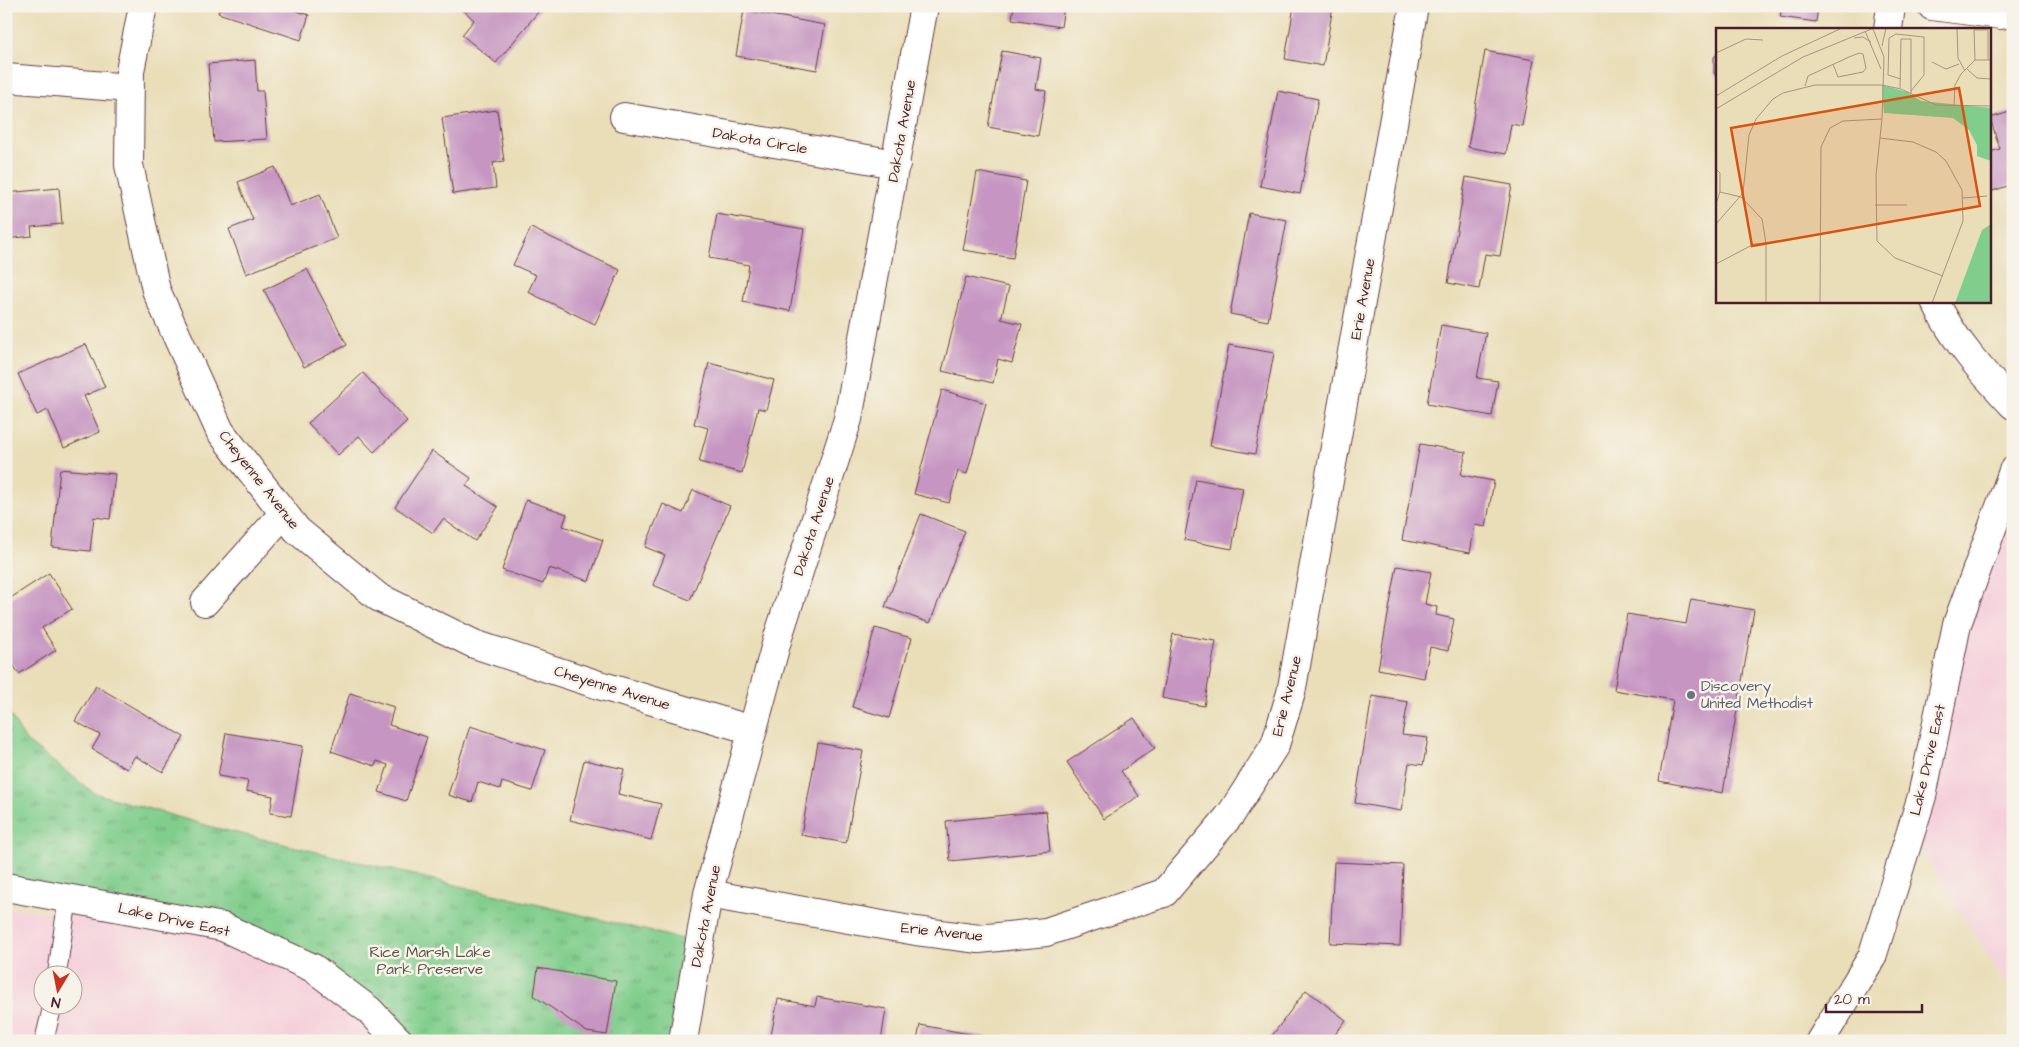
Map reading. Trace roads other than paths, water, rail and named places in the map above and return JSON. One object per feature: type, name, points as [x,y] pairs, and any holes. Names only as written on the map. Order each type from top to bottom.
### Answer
[{"type":"street","name":"Cheyenne Avenue","points":[[143,6],[130,71],[129,165],[156,290],[220,431],[297,530],[378,597],[474,644],[599,686],[752,730]]},
{"type":"street","name":"Dakota Avenue","points":[[683,1041],[708,894],[778,637],[848,419],[924,6]]},
{"type":"street","name":"Erie Avenue","points":[[708,894],[916,931],[961,937],[979,939],[1046,932],[1164,893],[1231,814],[1275,745],[1291,693],[1414,6]]},
{"type":"street","points":[[1888,28],[1890,6]]},
{"type":"street","points":[[1932,6],[2001,15],[2013,12]]},
{"type":"street","points":[[6,78],[130,88]]},
{"type":"street","name":"Dakota Circle","points":[[624,117],[896,164]]},
{"type":"street","points":[[1936,302],[1943,317],[1985,376],[2013,405]]},
{"type":"street","name":"Lake Drive East","points":[[1820,1041],[1872,958],[1922,796],[1957,624],[2013,471]]},
{"type":"street","points":[[205,602],[284,513]]},
{"type":"street","name":"Lake Drive East","points":[[6,887],[223,927],[313,968],[370,1010],[399,1041]]},
{"type":"lane","points":[[58,964],[68,898]]},
{"type":"lane","points":[[44,1041],[51,1014]]},
{"type":"place","name":"Discovery United Methodist","points":[[1691,695]]},
{"type":"park label","name":"Rice Marsh Lake Park Preserve","points":[[430,960]]}]
